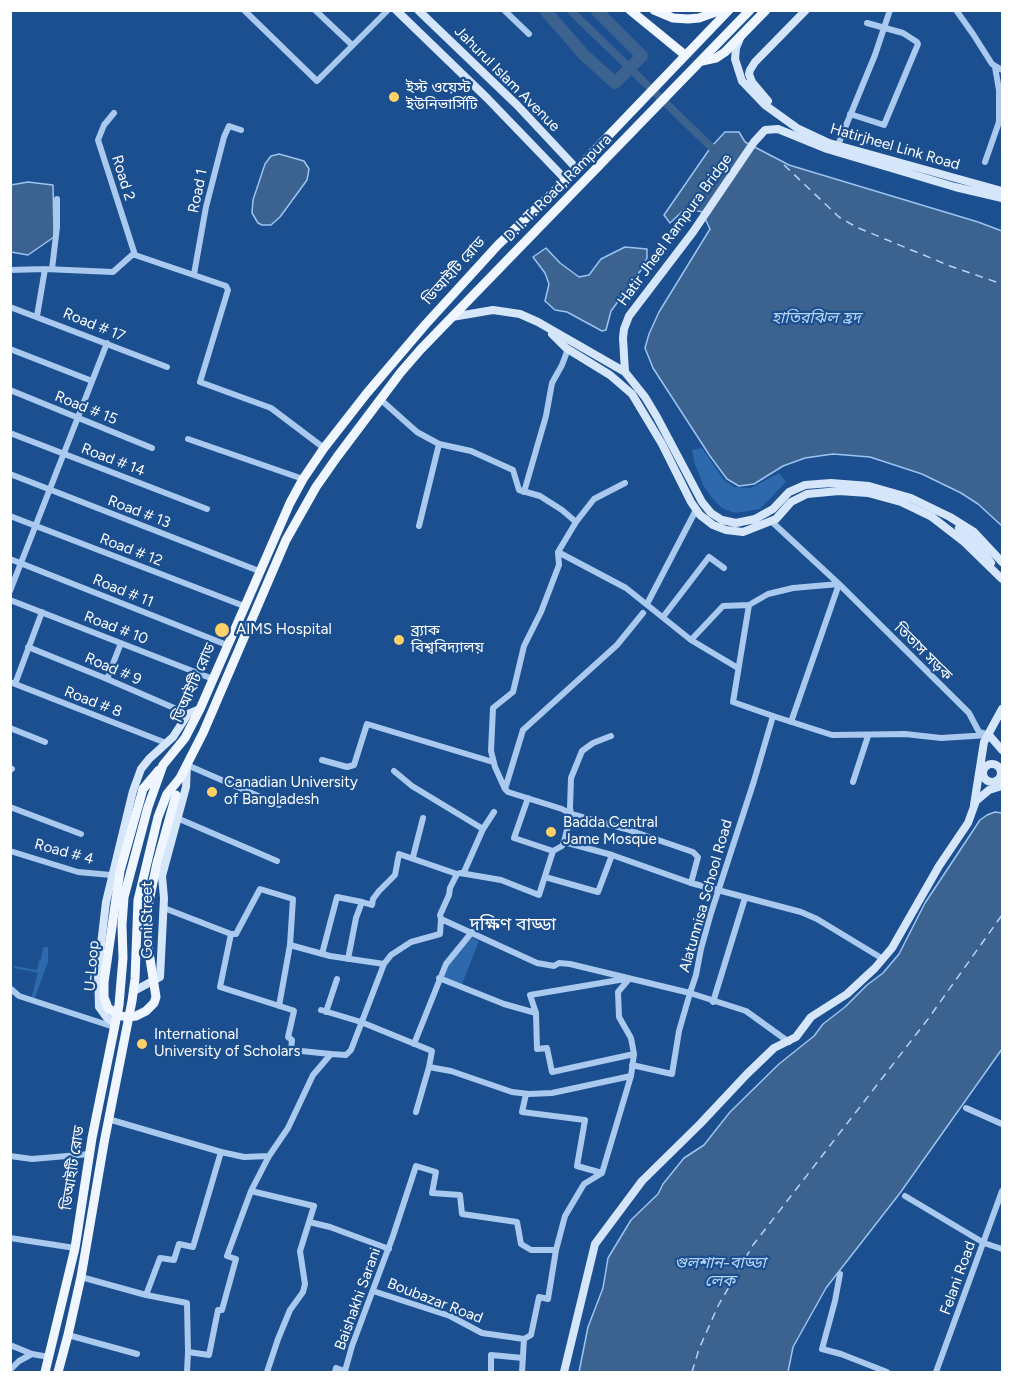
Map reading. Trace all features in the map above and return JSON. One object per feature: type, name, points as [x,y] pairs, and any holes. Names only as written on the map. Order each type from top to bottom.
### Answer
[{"type":"main road","name":"Jahurul Islam Avenue","points":[[396,10],[487,98],[566,180]]},
{"type":"main road","name":"Jahurul Islam Avenue","points":[[418,10],[517,105],[576,168]]},
{"type":"main road","points":[[630,10],[685,55]]},
{"type":"main road","points":[[654,10],[673,18],[688,19],[705,17],[721,10]]},
{"type":"main road","name":"ডিআইটি রোড","points":[[45,1372],[75,1248],[90,1154],[115,1025],[121,986],[122,925],[126,886],[153,790],[163,765],[185,738],[200,709],[280,523],[303,479],[324,448],[367,393],[425,326],[498,245],[566,180],[729,10]]},
{"type":"main road","points":[[806,10],[755,62],[749,74],[752,82],[800,137],[838,152],[955,187],[1002,198]]},
{"type":"main road","points":[[702,61],[716,58],[725,52],[758,13]]},
{"type":"main road","name":"D. I. T. Road, Rampura","points":[[380,399],[421,349],[689,74],[758,13]]},
{"type":"main road","points":[[429,42],[439,31]]},
{"type":"main road","name":"Hatirjheel Link Road","points":[[742,32],[735,53],[739,75],[765,105],[782,118],[810,135],[838,145],[1002,191]]},
{"type":"main road","points":[[487,98],[498,87]]},
{"type":"main road","points":[[505,116],[517,105]]},
{"type":"main road","name":"Hatir Jheel Rampura Bridge","points":[[625,372],[622,346],[627,321],[693,232],[754,142],[765,130],[771,129],[778,129],[800,137]]},
{"type":"main road","points":[[549,164],[562,153]]},
{"type":"main road","points":[[978,192],[1002,203]]},
{"type":"main road","points":[[452,317],[485,311],[502,311],[530,318],[625,372],[645,397],[657,417],[702,502],[711,513],[722,520],[736,523],[755,519],[773,509],[789,492],[805,485],[855,483],[885,489],[933,508],[974,532],[1002,562]]},
{"type":"main road","points":[[546,328],[568,349],[610,375],[632,394],[662,444],[696,510],[709,523],[733,532],[748,530],[771,521],[791,502],[807,494],[839,491],[874,494],[901,502],[932,517],[963,541],[1001,578]]},
{"type":"main road","name":"ডিআইটি রোড","points":[[58,1372],[69,1335],[81,1277],[108,1119],[134,991],[136,912],[140,890],[163,803],[188,765],[219,700],[276,559],[294,524],[316,487],[380,399]]},
{"type":"main road","points":[[933,508],[976,543],[1001,578]]},
{"type":"main road","points":[[115,1025],[99,1007],[97,984],[111,875],[136,780],[149,759],[178,731],[188,714],[200,709]]},
{"type":"main road","points":[[973,811],[982,769],[984,742],[1002,709]]},
{"type":"main road","points":[[989,735],[1002,750]]},
{"type":"main road","points":[[982,769],[989,764],[1002,768],[999,785]]},
{"type":"main road","name":"U-Loop","points":[[163,765],[143,789],[119,878],[104,982],[104,997],[108,1008],[126,1017],[136,1016],[146,1011],[154,1003],[156,997],[148,946],[148,906],[180,778]]},
{"type":"main road","name":"Goni Street","points":[[134,991],[160,977],[164,909],[162,876],[186,787],[188,765]]},
{"type":"main road","points":[[982,769],[984,777],[999,785]]},
{"type":"main road","points":[[564,1372],[594,1244],[642,1181],[747,1074],[774,1048],[796,1037],[811,1017],[847,994],[883,959],[906,926],[939,866],[968,823],[976,801],[999,785]]},
{"type":"main road","points":[[49,1358],[61,1361]]},
{"type":"street","points":[[244,10],[316,81],[388,10]]},
{"type":"street","points":[[315,10],[352,45]]},
{"type":"street","points":[[504,10],[529,34]]},
{"type":"street","points":[[838,145],[885,28],[890,10]]},
{"type":"street","points":[[956,10],[995,67],[999,90],[999,122],[985,162]]},
{"type":"street","points":[[850,114],[884,125],[918,44],[903,33],[867,23]]},
{"type":"street","points":[[995,67],[1002,70]]},
{"type":"street","name":"Road 2","points":[[114,113],[104,125],[98,140],[135,255]]},
{"type":"street","name":"Road 1","points":[[194,274],[206,207],[224,137],[229,126],[241,130]]},
{"type":"street","points":[[37,316],[57,227],[57,199]]},
{"type":"street","points":[[10,270],[113,272],[132,255],[135,255],[194,274],[228,288],[200,382],[271,408],[324,448]]},
{"type":"street","name":"Road # 17","points":[[10,307],[167,367]]},
{"type":"street","points":[[10,591],[107,343]]},
{"type":"street","points":[[10,349],[92,381]]},
{"type":"street","points":[[524,492],[546,416],[552,383],[568,349]]},
{"type":"street","name":"Road # 15","points":[[10,390],[152,448]]},
{"type":"street","points":[[380,399],[417,432],[439,444],[471,451],[513,470],[519,490],[540,496],[576,522]]},
{"type":"street","name":"Road # 14","points":[[10,433],[207,509]]},
{"type":"street","points":[[188,439],[303,479]]},
{"type":"street","points":[[419,526],[439,444]]},
{"type":"street","name":"Road # 13","points":[[10,474],[259,571]]},
{"type":"street","points":[[625,483],[594,499],[576,522],[558,552],[559,565],[542,612],[524,646],[513,692],[493,708],[491,752],[493,762],[508,792],[693,852],[698,857],[691,883]]},
{"type":"street","points":[[647,604],[696,510]]},
{"type":"street","name":"Road # 12","points":[[10,516],[244,606]]},
{"type":"street","name":"তিতাস সড়ক","points":[[771,521],[839,584],[969,713],[980,732],[989,735]]},
{"type":"street","points":[[558,552],[626,588],[691,640],[738,668]]},
{"type":"street","points":[[663,617],[709,557],[724,568]]},
{"type":"street","name":"Road # 11","points":[[10,559],[227,645]]},
{"type":"street","points":[[691,640],[723,606],[749,605],[768,594],[793,588],[839,584],[791,722]]},
{"type":"street","name":"Road # 10","points":[[10,600],[213,679]]},
{"type":"street","points":[[749,605],[733,702],[832,735],[905,734],[941,738],[989,735]]},
{"type":"street","points":[[13,683],[42,612]]},
{"type":"street","points":[[505,789],[523,730],[617,645],[644,613]]},
{"type":"street","points":[[107,679],[121,643]]},
{"type":"street","name":"Road # 9","points":[[28,647],[188,714]]},
{"type":"street","name":"Road # 8","points":[[13,683],[166,743]]},
{"type":"street","name":"Alatunnisa School Road","points":[[441,918],[537,963],[554,966],[559,963],[570,964],[690,993],[708,922],[773,716]]},
{"type":"street","points":[[322,760],[347,767],[354,765],[367,724],[493,762]]},
{"type":"street","points":[[10,728],[45,742]]},
{"type":"street","points":[[322,954],[336,897],[372,906],[373,899],[395,875],[399,854],[413,857],[440,869],[501,880],[539,895],[553,851],[562,846],[564,842],[571,814],[572,778],[582,751],[593,743],[611,736]]},
{"type":"street","points":[[853,782],[868,736]]},
{"type":"street","points":[[188,765],[279,805]]},
{"type":"street","points":[[394,771],[412,786],[483,829]]},
{"type":"street","points":[[528,798],[514,838],[553,851]]},
{"type":"street","points":[[10,807],[81,834]]},
{"type":"street","points":[[231,934],[220,987],[294,1011],[288,1037],[292,1040],[291,1050],[331,1054],[349,1053],[384,964],[391,955],[404,946],[440,934],[440,915],[450,888],[461,873],[494,812]]},
{"type":"street","points":[[177,818],[277,861]]},
{"type":"street","points":[[413,857],[423,818]]},
{"type":"street","points":[[564,842],[612,855],[691,883],[801,912],[817,919],[883,959]]},
{"type":"street","name":"Road # 4","points":[[10,851],[78,872],[111,875]]},
{"type":"street","points":[[545,877],[598,892],[612,855]]},
{"type":"street","points":[[164,909],[236,934],[260,889],[293,899],[290,945],[279,1006]]},
{"type":"street","points":[[713,1002],[745,898]]},
{"type":"street","points":[[348,959],[362,903]]},
{"type":"street","points":[[414,1044],[446,964],[472,932]]},
{"type":"street","points":[[290,945],[322,954],[384,964]]},
{"type":"street","points":[[439,978],[504,1004],[536,1013]]},
{"type":"street","points":[[337,979],[324,1011],[361,1022],[432,1051],[416,1112]]},
{"type":"street","points":[[629,979],[530,995],[536,1013],[537,1049],[547,1048],[552,1072],[634,1054]]},
{"type":"street","points":[[522,1372],[524,1339],[531,1335],[539,1297],[548,1299],[556,1250],[565,1216],[584,1184],[602,1173],[631,1076],[634,1054],[631,1038],[619,1017],[618,992],[629,979]]},
{"type":"street","points":[[10,988],[19,996],[115,1025]]},
{"type":"street","points":[[632,1065],[672,1074],[679,1031],[690,993],[746,1011],[789,1042]]},
{"type":"street","points":[[188,1352],[209,1355],[218,1310],[222,1310],[236,1259],[227,1256],[251,1191],[269,1156],[288,1128],[313,1075],[331,1054]]},
{"type":"street","points":[[429,1066],[451,1071],[512,1092],[526,1094],[552,1093],[631,1076]]},
{"type":"street","points":[[526,1094],[522,1112],[585,1120],[577,1166],[602,1173]]},
{"type":"street","points":[[966,1108],[1002,1124]]},
{"type":"street","points":[[108,1119],[221,1152],[244,1156],[269,1156]]},
{"type":"street","points":[[146,1295],[159,1258],[174,1260],[179,1244],[193,1247],[221,1152]]},
{"type":"street","points":[[10,1156],[32,1159],[90,1154]]},
{"type":"street","name":"Baishakhi Sarani","points":[[335,1372],[336,1368],[345,1371],[416,1166],[436,1172],[432,1193],[460,1195],[462,1214],[517,1222],[521,1244],[531,1250],[556,1250]]},
{"type":"street","points":[[251,1191],[314,1205],[300,1251],[303,1292],[290,1310],[267,1372]]},
{"type":"street","name":"Felani Road","points":[[936,1372],[1002,1191]]},
{"type":"street","points":[[905,1196],[984,1243],[1002,1249]]},
{"type":"street","points":[[309,1222],[330,1227],[389,1249]]},
{"type":"street","points":[[10,1238],[75,1248]]},
{"type":"street","points":[[840,1274],[822,1349],[886,1372]]},
{"type":"street","points":[[81,1277],[146,1295],[187,1303],[187,1372]]},
{"type":"street","name":"Boubazar Road","points":[[373,1291],[450,1316],[482,1333],[524,1339]]},
{"type":"street","points":[[69,1335],[137,1354]]},
{"type":"street","points":[[10,1345],[49,1358]]},
{"type":"street","points":[[10,1370],[19,1361],[32,1354]]},
{"type":"street","points":[[491,1372],[491,1355],[523,1358]]},
{"type":"shaded area","points":[[702,448],[724,480],[734,487],[751,488],[779,473],[786,482],[760,509],[735,513],[722,508],[704,487],[695,464],[692,450]]},
{"type":"shaded area","points":[[469,936],[479,941],[462,984],[443,977],[447,965]]},
{"type":"shaded area","points":[[43,947],[48,947],[48,962],[34,1000],[31,999],[38,973],[14,968],[14,966],[37,970]]},
{"type":"water","name":"হাতিরঝিল হ্রদ","points":[[725,132],[739,132],[745,142],[789,165],[1002,231],[1002,526],[978,504],[961,493],[922,474],[870,457],[833,454],[805,458],[783,466],[754,484],[739,486],[727,479],[710,456],[653,368],[645,348],[659,312],[710,229],[702,212],[686,208],[670,223],[664,215],[711,147]]},
{"type":"water","points":[[279,154],[304,161],[309,169],[307,180],[280,217],[271,225],[262,225],[252,213],[253,200],[265,164],[271,156]]},
{"type":"water","points":[[28,182],[53,185],[54,237],[28,255],[11,252],[11,185]]},
{"type":"water","points":[[625,247],[647,249],[647,258],[611,311],[606,330],[602,331],[567,312],[555,310],[545,301],[549,284],[545,273],[533,257],[546,248],[560,263],[579,277],[589,275],[601,259]]},
{"type":"water","name":"গুলশান-বাড্ডা লেক","points":[[995,812],[1002,813],[1002,1049],[900,1193],[826,1288],[793,1347],[788,1372],[579,1372],[588,1327],[603,1288],[608,1258],[631,1220],[658,1194],[663,1184],[684,1158],[704,1145],[730,1112],[779,1064],[814,1036],[823,1024],[883,973],[899,954],[925,903],[980,820]]},
{"type":"waterway","points":[[545,10],[584,55],[615,83],[642,56],[596,10]]},
{"type":"waterway","points":[[570,10],[711,147]]},
{"type":"ferry route","points":[[784,165],[839,217],[856,227],[950,266],[1002,284]]},
{"type":"ferry route","points":[[692,1372],[699,1349],[718,1306],[753,1245],[928,1019],[1002,915]]},
{"type":"place","name":"ইস্ট ওয়েস্ট ইউনিভার্সিটি","points":[[394,97]]},
{"type":"place","name":"AIMS Hospital","points":[[222,630]]},
{"type":"place","name":"ব্র্যাক বিশ্ববিদ্যালয়","points":[[399,640]]},
{"type":"place","name":"Canadian University of Bangladesh","points":[[212,792]]},
{"type":"place","name":"Badda Central Jame Mosque","points":[[551,832]]},
{"type":"place","name":"International University of Scholars","points":[[142,1044]]},
{"type":"district","name":"দক্ষিণ বাড্ডা","points":[[513,925]]}]
